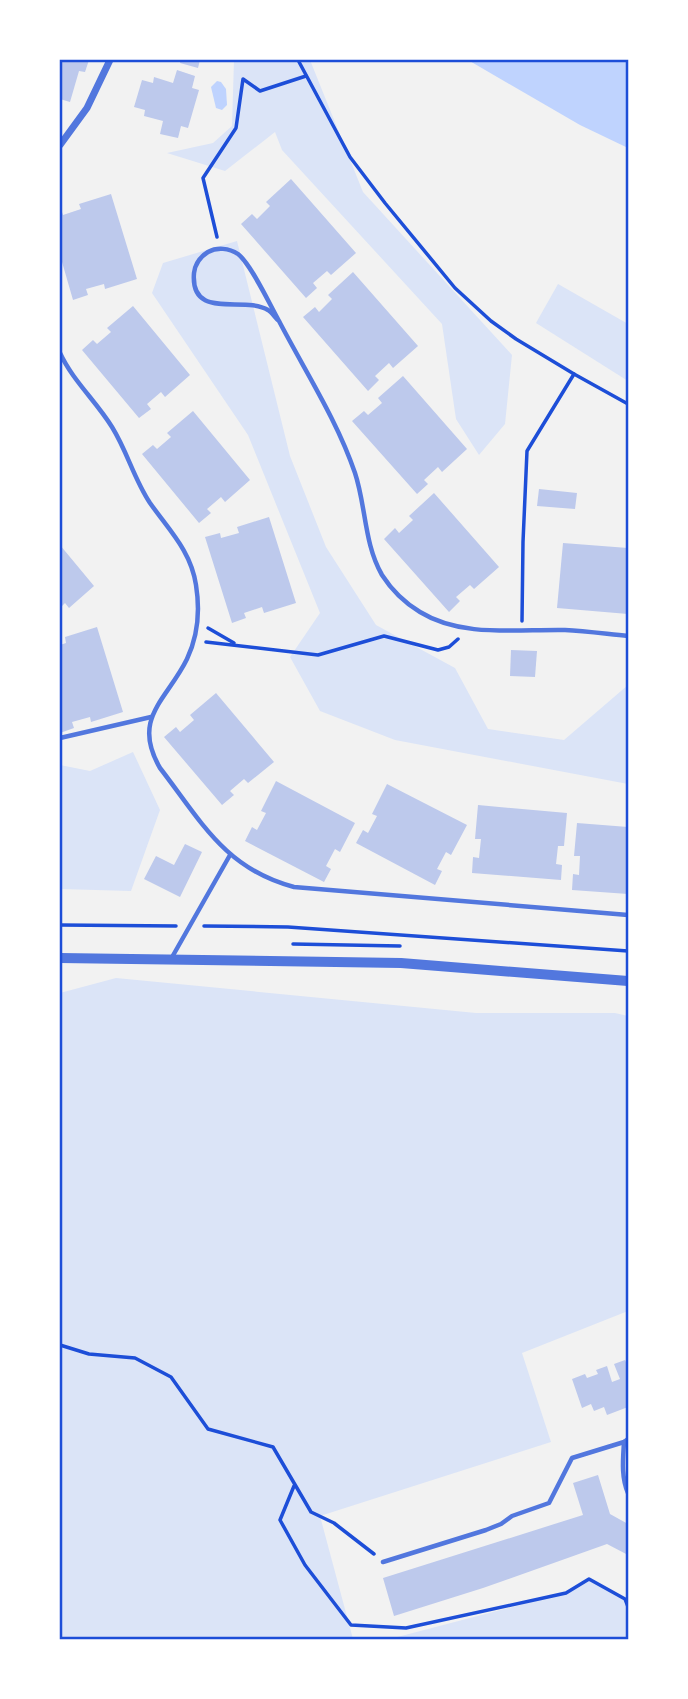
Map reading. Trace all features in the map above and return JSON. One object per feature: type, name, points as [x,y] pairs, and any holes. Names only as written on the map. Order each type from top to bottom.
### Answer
[{"type":"street","points":[[60,145],[87,108],[110,60]]},
{"type":"street","points":[[60,958],[401,963],[628,981]]},
{"type":"lane","points":[[279,321],[269,310],[257,306],[219,305],[207,301],[198,293],[193,281],[194,268],[201,257],[211,250],[220,249],[236,252],[245,261],[279,321],[347,451],[362,500],[372,552],[383,576],[399,596],[420,612],[444,623],[462,627],[569,630],[628,636]]},
{"type":"lane","points":[[60,353],[70,372],[112,427],[141,487],[182,545],[196,582],[197,621],[194,640],[187,659],[150,717],[148,735],[151,752],[160,768],[230,855],[260,876],[294,887],[628,915]]},
{"type":"lane","points":[[60,738],[150,717]]},
{"type":"lane","points":[[170,959],[230,855]]},
{"type":"lane","points":[[383,1562],[486,1530],[512,1516],[549,1503],[572,1458],[626,1441],[625,1485],[628,1493]]},
{"type":"path","points":[[298,60],[350,157],[454,288],[499,327],[628,404]]},
{"type":"path","points":[[220,249],[203,178],[236,128],[243,79],[260,91],[306,76]]},
{"type":"path","points":[[522,630],[527,451],[575,374]]},
{"type":"path","points":[[197,621],[236,644]]},
{"type":"path","points":[[194,640],[318,655],[384,636],[438,650],[449,648],[458,639],[462,627]]},
{"type":"path","points":[[60,925],[288,927],[628,951]]},
{"type":"path","points":[[60,1345],[89,1354],[135,1358],[171,1377],[208,1429],[273,1447],[311,1512],[334,1523],[383,1562]]},
{"type":"path","points":[[294,1486],[280,1520],[305,1565],[351,1625],[406,1628],[566,1592],[589,1579],[625,1599],[628,1607]]},
{"type":"shaded area","points":[[234,60],[310,60],[363,192],[512,355],[505,424],[479,455],[456,419],[442,324],[282,150],[275,132],[225,171],[167,153],[213,143],[232,126]]},
{"type":"shaded area","points":[[237,241],[290,456],[326,547],[376,625],[455,668],[488,729],[564,740],[628,685],[628,784],[395,740],[320,711],[290,657],[320,613],[248,435],[152,293],[163,263]]},
{"type":"shaded area","points":[[558,284],[628,324],[628,381],[536,323]]},
{"type":"shaded area","points":[[133,752],[160,810],[131,891],[60,889],[60,765],[90,771]]},
{"type":"shaded area","points":[[116,978],[476,1013],[615,1013],[628,1016],[628,1311],[522,1353],[551,1442],[320,1516],[353,1639],[60,1640],[60,993]]},
{"type":"shaded area","points":[[589,1579],[625,1599],[628,1639],[386,1640],[566,1593]]},
{"type":"water","points":[[468,60],[628,60],[628,148],[580,125]]},
{"type":"water","points":[[217,81],[226,89],[227,105],[222,110],[216,108],[211,87]]},
{"type":"building","points":[[60,60],[89,60],[85,72],[79,71],[70,102],[60,99]]},
{"type":"building","points":[[181,60],[200,60],[198,68],[180,63]]},
{"type":"building","points":[[177,70],[195,76],[192,88],[199,90],[188,128],[181,126],[178,138],[160,134],[163,121],[144,116],[145,110],[134,107],[142,80],[153,83],[154,77],[173,83]]},
{"type":"building","points":[[291,179],[356,253],[331,275],[327,271],[313,283],[317,288],[306,298],[241,224],[252,214],[257,219],[270,206],[266,202]]},
{"type":"building","points":[[111,194],[137,279],[105,289],[104,284],[86,289],[88,295],[73,300],[60,255],[60,206],[63,215],[81,209],[79,204]]},
{"type":"building","points":[[353,272],[418,346],[393,368],[389,363],[375,376],[379,380],[368,391],[303,317],[315,307],[319,312],[332,299],[328,295]]},
{"type":"building","points":[[133,306],[190,375],[165,397],[161,392],[147,404],[151,409],[139,418],[82,350],[93,340],[97,344],[111,332],[107,328]]},
{"type":"building","points":[[403,376],[467,449],[442,472],[438,467],[424,480],[428,484],[417,494],[352,421],[364,411],[368,415],[382,403],[378,398]]},
{"type":"building","points":[[193,411],[250,480],[225,502],[221,497],[207,509],[211,513],[199,523],[142,454],[153,445],[157,449],[171,437],[167,433]]},
{"type":"building","points":[[539,489],[577,493],[575,509],[537,506]]},
{"type":"building","points":[[434,493],[499,567],[474,589],[470,585],[456,597],[460,601],[449,612],[384,539],[395,528],[399,533],[413,520],[409,516]]},
{"type":"building","points":[[269,517],[296,603],[264,613],[262,607],[244,613],[246,618],[232,623],[205,537],[220,533],[221,538],[239,533],[237,527]]},
{"type":"building","points":[[563,543],[628,548],[628,614],[557,608]]},
{"type":"building","points":[[60,545],[94,586],[69,608],[65,603],[60,608]]},
{"type":"building","points":[[97,627],[123,712],[91,722],[90,717],[72,722],[74,728],[60,733],[60,645],[66,643],[65,637]]},
{"type":"building","points":[[511,650],[537,651],[535,677],[510,676]]},
{"type":"building","points":[[216,693],[274,762],[248,783],[244,779],[230,791],[234,795],[222,805],[164,737],[176,727],[180,732],[194,720],[190,715]]},
{"type":"building","points":[[276,781],[355,823],[340,852],[335,849],[326,866],[331,869],[324,882],[245,841],[252,827],[257,830],[266,813],[261,811]]},
{"type":"building","points":[[387,784],[467,825],[451,855],[446,852],[437,869],[442,871],[435,885],[356,843],[363,830],[368,833],[377,816],[372,814]]},
{"type":"building","points":[[478,805],[567,813],[564,846],[558,846],[556,864],[562,865],[561,880],[472,873],[473,857],[479,858],[481,839],[475,839]]},
{"type":"building","points":[[577,823],[628,827],[628,894],[572,890],[573,874],[579,875],[580,856],[574,856]]},
{"type":"building","points":[[185,844],[202,852],[180,897],[144,879],[156,856],[174,865]]},
{"type":"building","points":[[625,1360],[628,1363],[628,1407],[607,1415],[604,1407],[594,1411],[591,1404],[582,1408],[572,1379],[585,1374],[587,1378],[598,1374],[596,1370],[607,1366],[612,1382],[620,1379],[614,1364]]},
{"type":"building","points":[[598,1475],[610,1514],[628,1524],[628,1555],[607,1544],[394,1616],[383,1578],[583,1515],[573,1483]]}]
